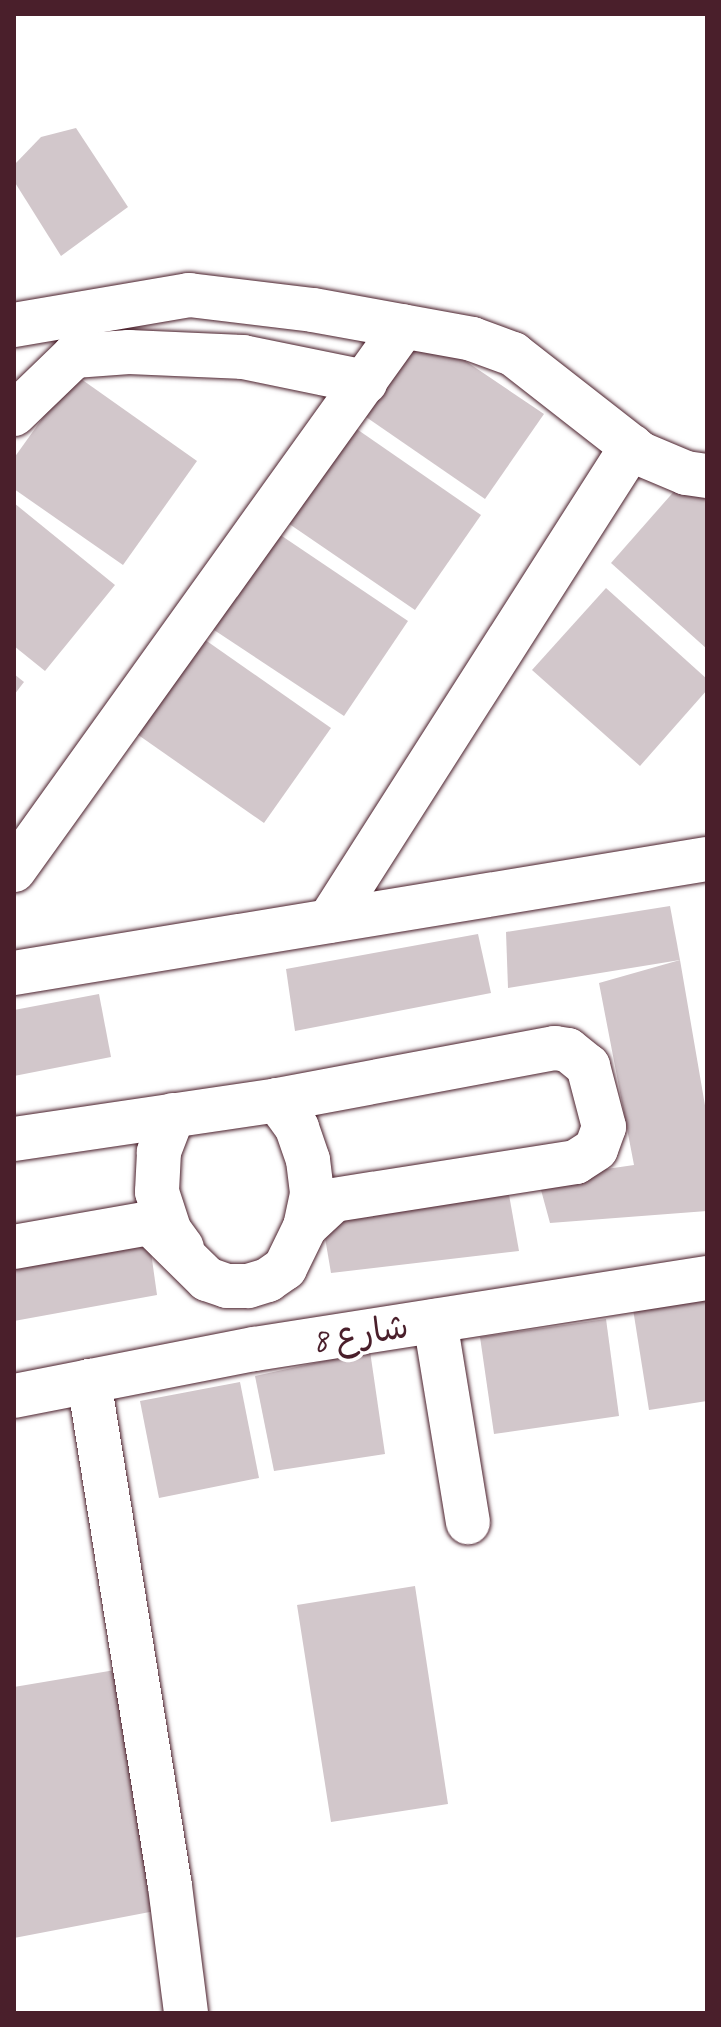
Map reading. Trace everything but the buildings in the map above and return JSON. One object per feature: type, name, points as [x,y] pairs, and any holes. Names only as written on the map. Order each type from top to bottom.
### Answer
[{"type":"street","points":[[14,325],[189,295],[313,310],[472,339],[513,354],[641,454],[686,473],[707,476]]},
{"type":"street","points":[[14,870],[404,326]]},
{"type":"street","points":[[14,414],[74,356],[129,352],[243,357],[365,382]]},
{"type":"street","points":[[329,921],[632,446]]},
{"type":"street","points":[[14,973],[707,859]]},
{"type":"street","points":[[14,1139],[277,1100],[555,1048],[568,1050],[588,1066],[604,1127],[596,1149],[576,1162],[334,1200],[305,1227]]},
{"type":"street","points":[[173,1115],[159,1152],[157,1192],[169,1230],[207,1279],[227,1286],[248,1286],[268,1280],[285,1268],[305,1227],[312,1194],[308,1160],[297,1128],[277,1100]]},
{"type":"street","points":[[14,1247],[150,1223],[173,1250],[192,1263]]},
{"type":"street","name":"شارع 8","points":[[14,1396],[254,1349],[707,1278]]},
{"type":"street","points":[[248,1286],[254,1349]]},
{"type":"street","points":[[435,1321],[468,1522]]},
{"type":"street","points":[[89,1381],[170,1886],[186,2013]]}]
